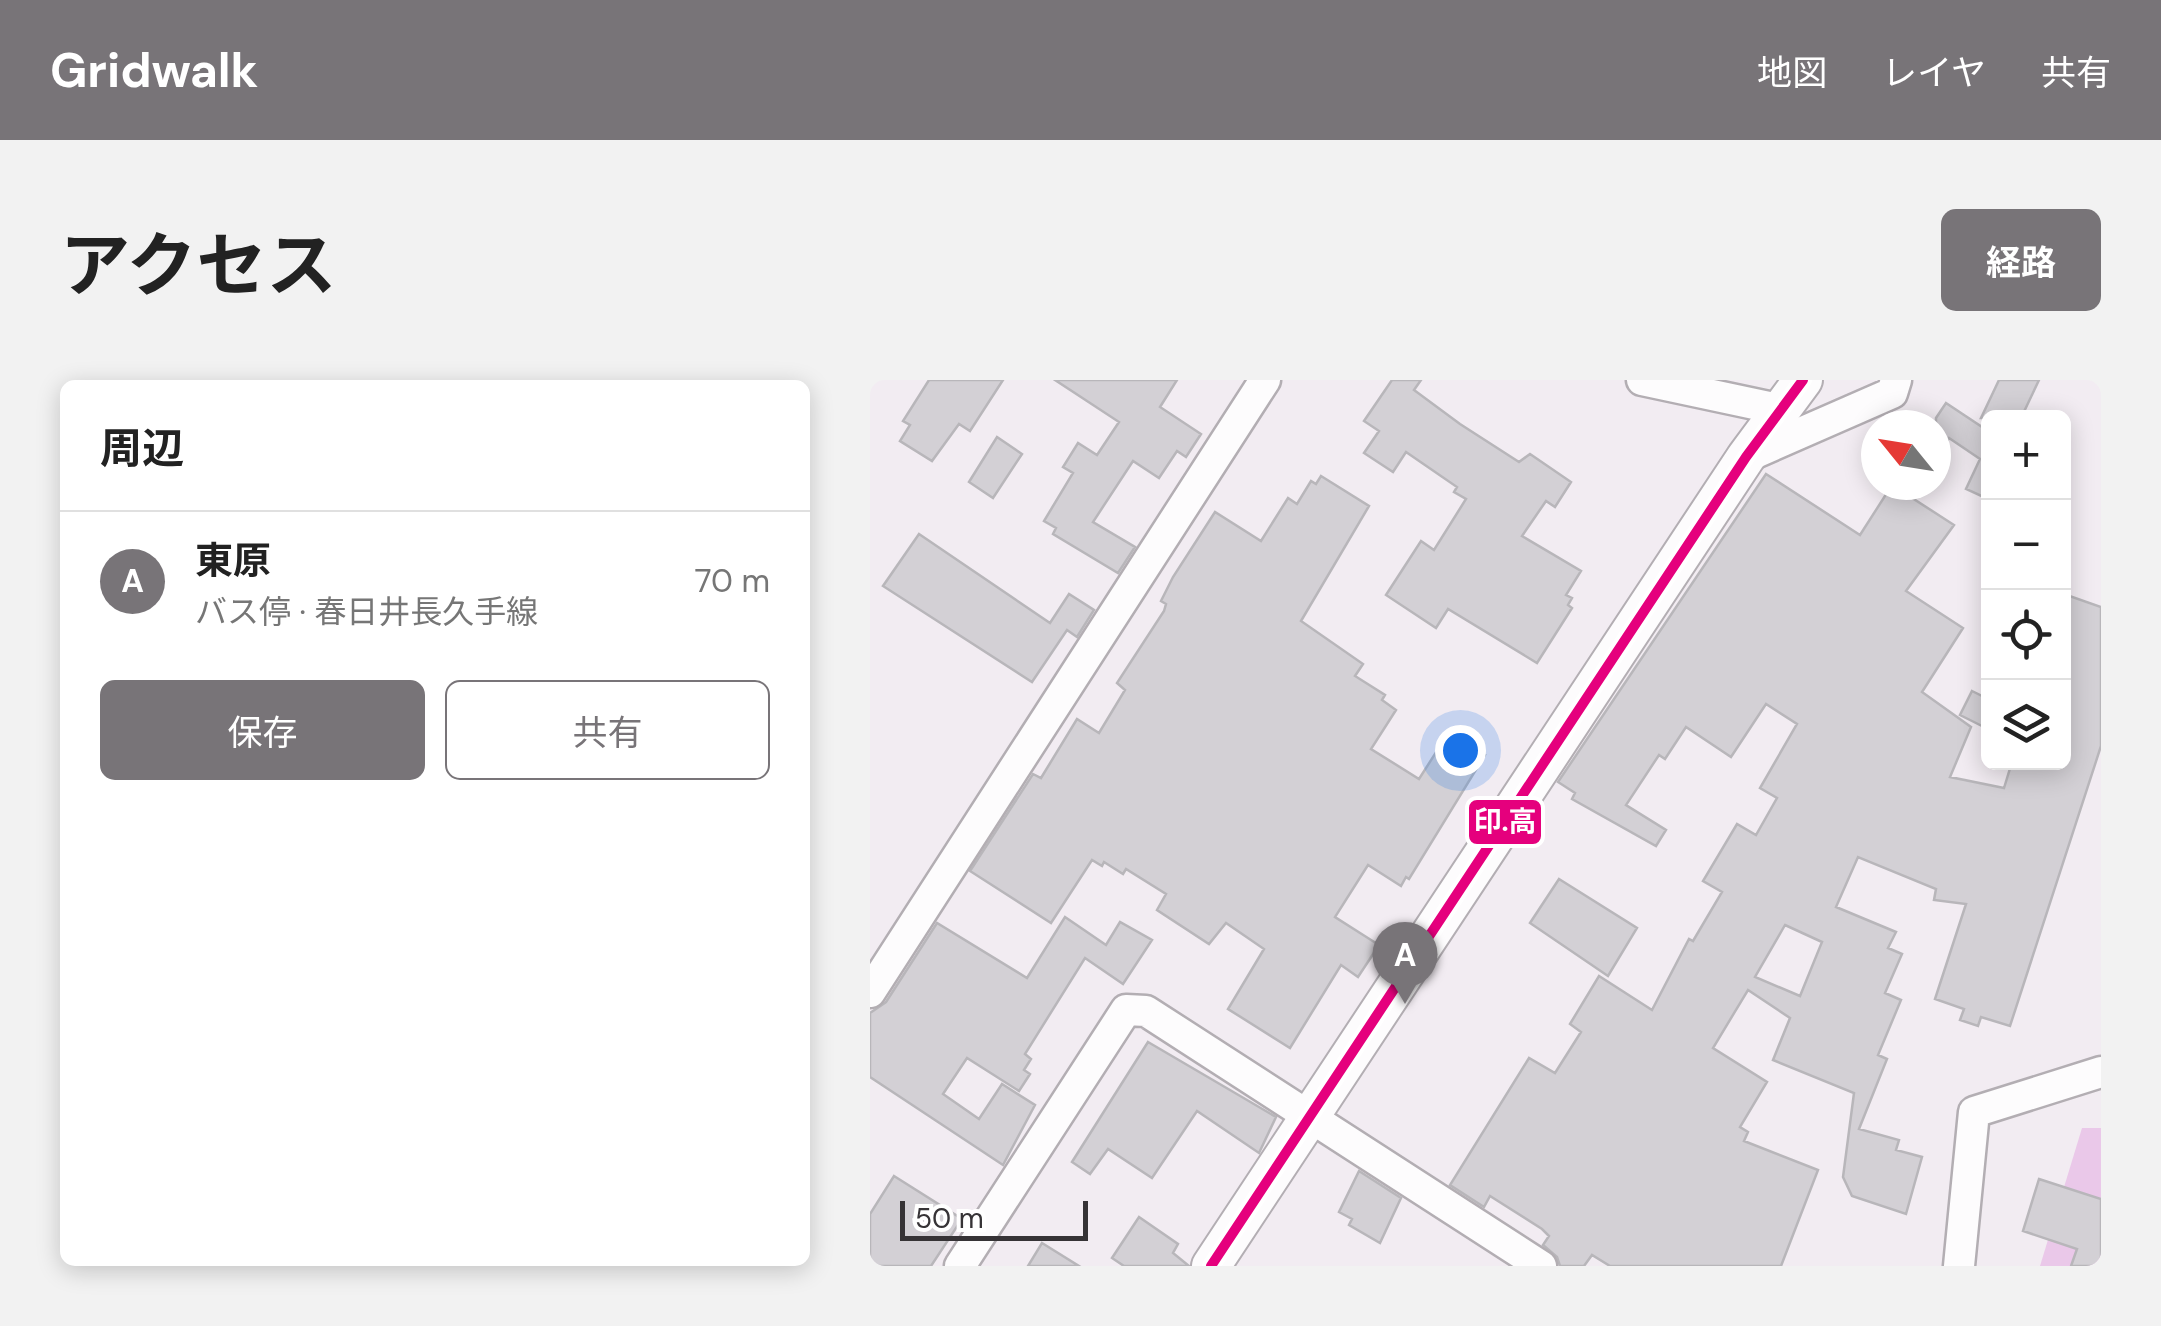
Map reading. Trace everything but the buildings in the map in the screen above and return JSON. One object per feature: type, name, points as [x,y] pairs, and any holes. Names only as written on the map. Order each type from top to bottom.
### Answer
[{"type":"main road","points":[[1211,1266],[1746,457],[1771,398],[1802,380]]},
{"type":"street","points":[[870,992],[1264,380]]},
{"type":"street","points":[[1642,380],[1771,398]]},
{"type":"street","points":[[1746,457],[1892,393],[1896,380]]},
{"type":"street","points":[[960,1266],[1126,1010],[1146,1010],[1541,1266]]},
{"type":"street","points":[[1959,1266],[1974,1112],[2101,1072]]},
{"type":"shaded area","points":[[2082,1128],[2101,1128],[2101,1266],[2040,1266]]},
{"type":"transit line","name":"印.高","points":[[1211,1266],[1746,457],[1803,380]]},
{"type":"place","name":"東原","points":[[1405,1004]]}]
